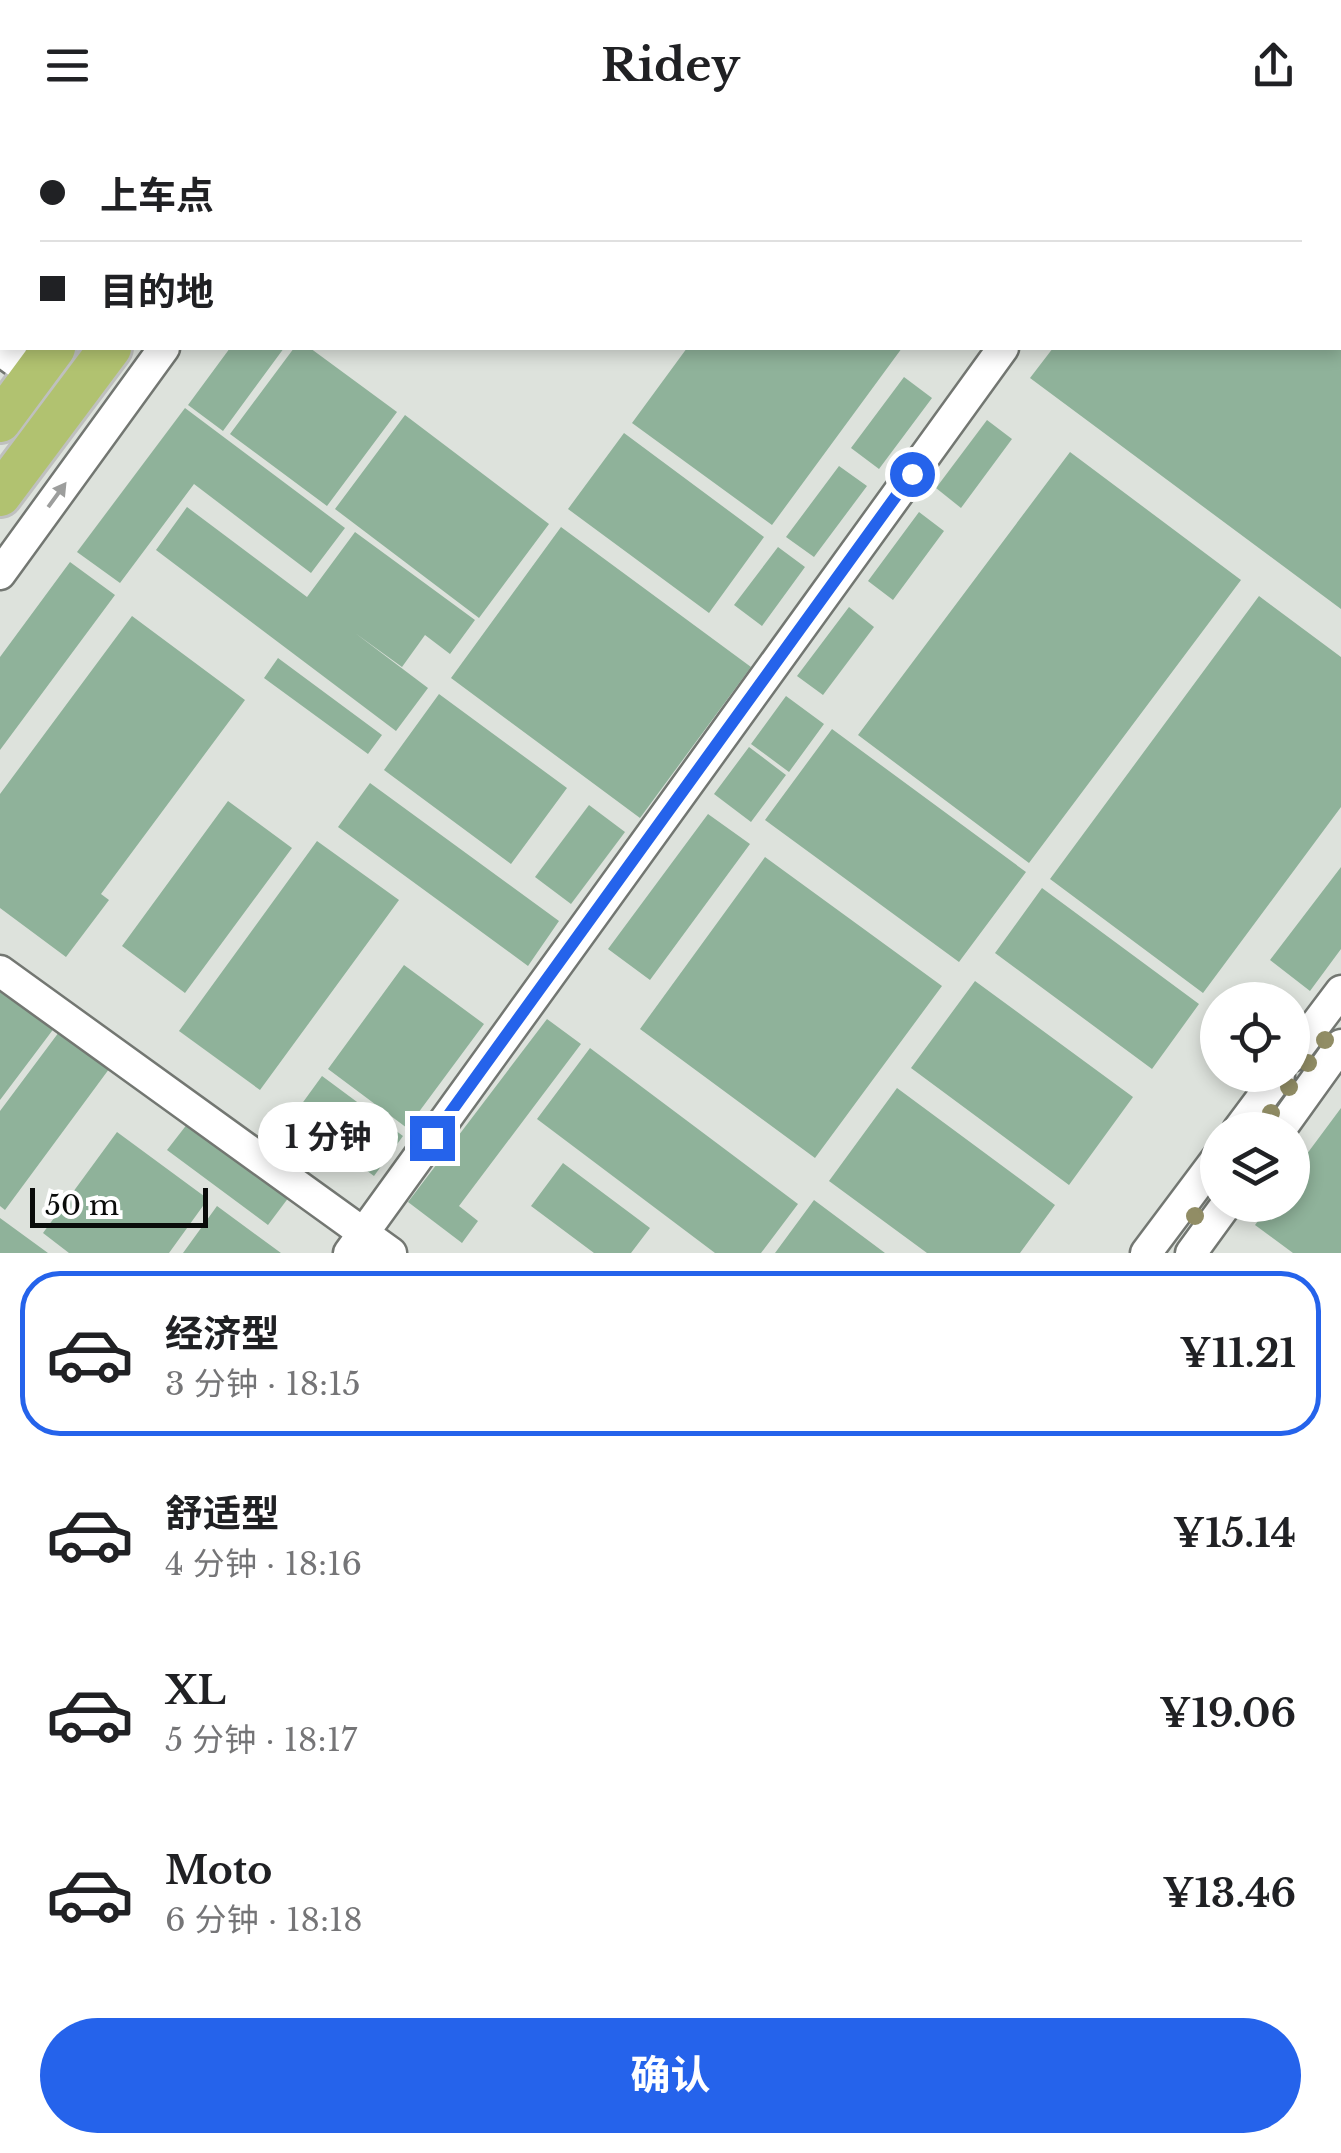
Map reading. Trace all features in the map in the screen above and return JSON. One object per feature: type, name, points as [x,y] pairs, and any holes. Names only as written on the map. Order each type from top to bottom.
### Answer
[{"type":"highway","points":[[0,496],[109,350]]},
{"type":"highway","points":[[0,421],[18,357]]},
{"type":"street","points":[[0,574],[163,350]]},
{"type":"street","points":[[356,1243],[1002,350]]},
{"type":"street","points":[[0,971],[356,1243],[390,1253]]},
{"type":"street","points":[[1310,1032],[1341,991]]},
{"type":"street","points":[[1293,1112],[1341,1045]]},
{"type":"street","points":[[1146,1253],[1200,1181]]},
{"type":"street","points":[[1191,1253],[1214,1222]]},
{"type":"building","points":[[229,350],[283,350],[223,431],[188,405]]},
{"type":"building","points":[[293,350],[313,350],[397,412],[327,506],[230,434]]},
{"type":"building","points":[[686,350],[901,350],[772,525],[632,423]]},
{"type":"building","points":[[1051,350],[1341,350],[1341,609],[1030,378]]},
{"type":"building","points":[[904,377],[932,398],[879,469],[851,448]]},
{"type":"building","points":[[185,408],[345,528],[311,573],[194,484],[120,583],[77,552]]},
{"type":"building","points":[[405,415],[549,524],[479,618],[335,509]]},
{"type":"building","points":[[987,420],[1012,439],[961,508],[936,488]]},
{"type":"building","points":[[624,433],[764,537],[709,613],[568,509]]},
{"type":"building","points":[[1070,452],[1241,580],[1029,863],[858,735]]},
{"type":"building","points":[[839,466],[867,486],[814,557],[786,537]]},
{"type":"building","points":[[187,507],[307,597],[355,532],[475,620],[450,654],[425,635],[402,667],[355,633],[428,688],[396,731],[156,550]]},
{"type":"building","points":[[919,512],[944,531],[893,600],[868,581]]},
{"type":"building","points":[[561,527],[751,667],[640,818],[451,678]]},
{"type":"building","points":[[778,547],[805,567],[762,626],[734,605]]},
{"type":"building","points":[[70,562],[115,595],[0,750],[0,657]]},
{"type":"building","points":[[1259,596],[1341,657],[1341,807],[1211,982],[1200,982],[1200,991],[1050,879]]},
{"type":"building","points":[[849,607],[874,627],[823,695],[797,676]]},
{"type":"building","points":[[132,616],[245,700],[101,894],[109,900],[66,957],[0,908],[0,794]]},
{"type":"building","points":[[278,658],[382,735],[368,754],[264,678]]},
{"type":"building","points":[[439,694],[567,788],[511,864],[384,770]]},
{"type":"building","points":[[786,696],[824,724],[789,772],[751,744]]},
{"type":"building","points":[[832,729],[1026,872],[959,962],[765,820]]},
{"type":"building","points":[[749,747],[786,775],[751,822],[714,794]]},
{"type":"building","points":[[370,783],[559,921],[528,966],[338,827]]},
{"type":"building","points":[[228,801],[292,848],[185,993],[122,946]]},
{"type":"building","points":[[589,805],[625,832],[571,904],[535,877]]},
{"type":"building","points":[[708,814],[750,844],[650,980],[608,949]]},
{"type":"building","points":[[317,841],[399,900],[260,1090],[179,1031]]},
{"type":"building","points":[[765,857],[942,986],[815,1158],[640,1029]]},
{"type":"building","points":[[1341,867],[1341,949],[1310,991],[1310,982],[1298,982],[1270,960]]},
{"type":"building","points":[[1042,888],[1199,1004],[1152,1069],[995,953]]},
{"type":"building","points":[[404,965],[484,1024],[407,1128],[328,1069]]},
{"type":"building","points":[[975,981],[1133,1097],[1069,1185],[911,1068]]},
{"type":"building","points":[[0,984],[58,1023],[0,1100]]},
{"type":"building","points":[[547,1019],[581,1044],[459,1206],[478,1221],[462,1243],[408,1202]]},
{"type":"building","points":[[62,1028],[112,1065],[5,1210],[0,1206],[0,1111]]},
{"type":"building","points":[[590,1048],[798,1204],[761,1253],[715,1253],[537,1119]]},
{"type":"building","points":[[322,1076],[403,1136],[374,1176],[293,1116]]},
{"type":"building","points":[[897,1088],[1055,1205],[1020,1253],[927,1253],[829,1181]]},
{"type":"building","points":[[1341,1108],[1341,1253],[1293,1253],[1255,1225],[1310,1222],[1310,1150]]},
{"type":"building","points":[[188,1123],[289,1197],[268,1225],[167,1150]]},
{"type":"building","points":[[117,1132],[208,1199],[169,1253],[69,1253],[43,1233]]},
{"type":"building","points":[[563,1163],[650,1228],[631,1253],[594,1253],[531,1206]]},
{"type":"building","points":[[814,1200],[885,1253],[775,1253]]},
{"type":"building","points":[[217,1206],[281,1253],[183,1253]]},
{"type":"building","points":[[0,1218],[48,1253],[0,1253]]},
{"type":"route","points":[[432,1138],[912,474]]}]
